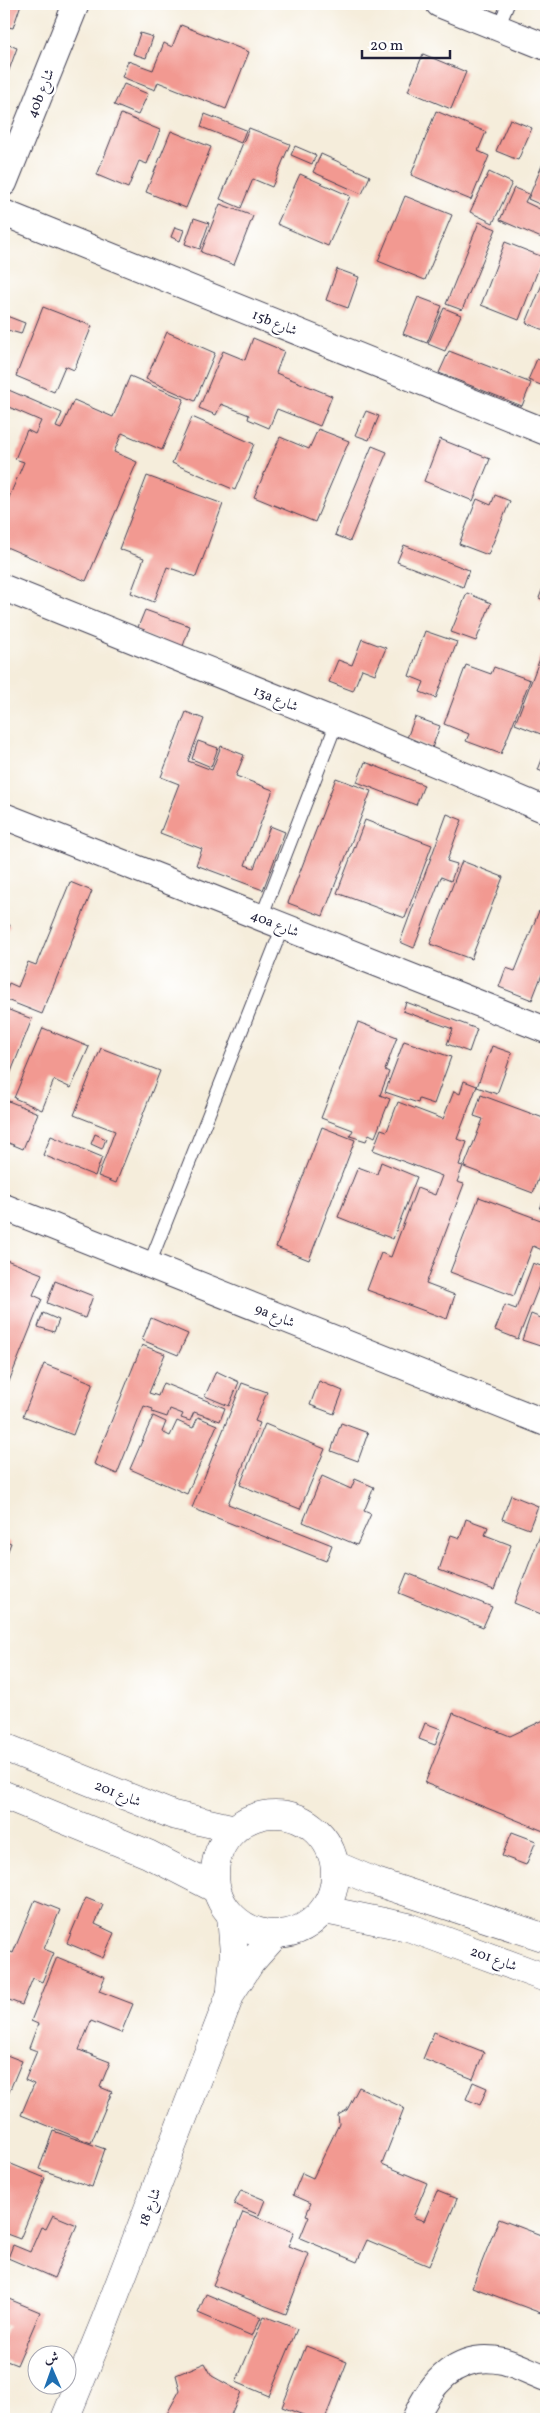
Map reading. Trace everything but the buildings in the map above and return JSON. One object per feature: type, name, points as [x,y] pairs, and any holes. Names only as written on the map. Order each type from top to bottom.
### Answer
[{"type":"street","name":"40b شارع","points":[[4,183],[76,4]]},
{"type":"street","points":[[440,4],[546,47]]},
{"type":"street","name":"15b شارع","points":[[4,213],[546,432]]},
{"type":"street","name":"13a شارع","points":[[4,588],[337,722],[546,810]]},
{"type":"street","name":"40a شارع","points":[[4,816],[546,1030]]},
{"type":"street","name":"9a شارع","points":[[4,1207],[546,1422]]},
{"type":"street","name":"شارع 201","points":[[4,1747],[173,1815],[235,1829]]},
{"type":"street","points":[[4,1795],[148,1854],[216,1889]]},
{"type":"street","points":[[274,1814],[302,1820],[315,1828],[324,1838],[331,1851],[335,1865],[336,1880],[332,1896],[325,1910],[303,1928],[275,1935],[251,1930],[230,1915],[216,1889],[214,1876],[217,1857],[226,1839],[235,1829],[260,1816],[274,1814]]},
{"type":"street","points":[[335,1865],[373,1880],[546,1938]]},
{"type":"street","name":"شارع 201","points":[[325,1910],[408,1927],[546,1978]]},
{"type":"street","name":"شارع 18","points":[[230,1915],[234,1954],[231,1993]]},
{"type":"street","name":"شارع 18","points":[[65,2419],[105,2321],[231,1993],[251,1962],[275,1935]]},
{"type":"street","points":[[415,2419],[428,2392],[439,2379],[452,2369],[469,2363],[486,2360],[503,2362],[546,2378]]},
{"type":"lane","points":[[498,28],[508,4]]},
{"type":"lane","points":[[149,1265],[272,922],[337,722]]}]
